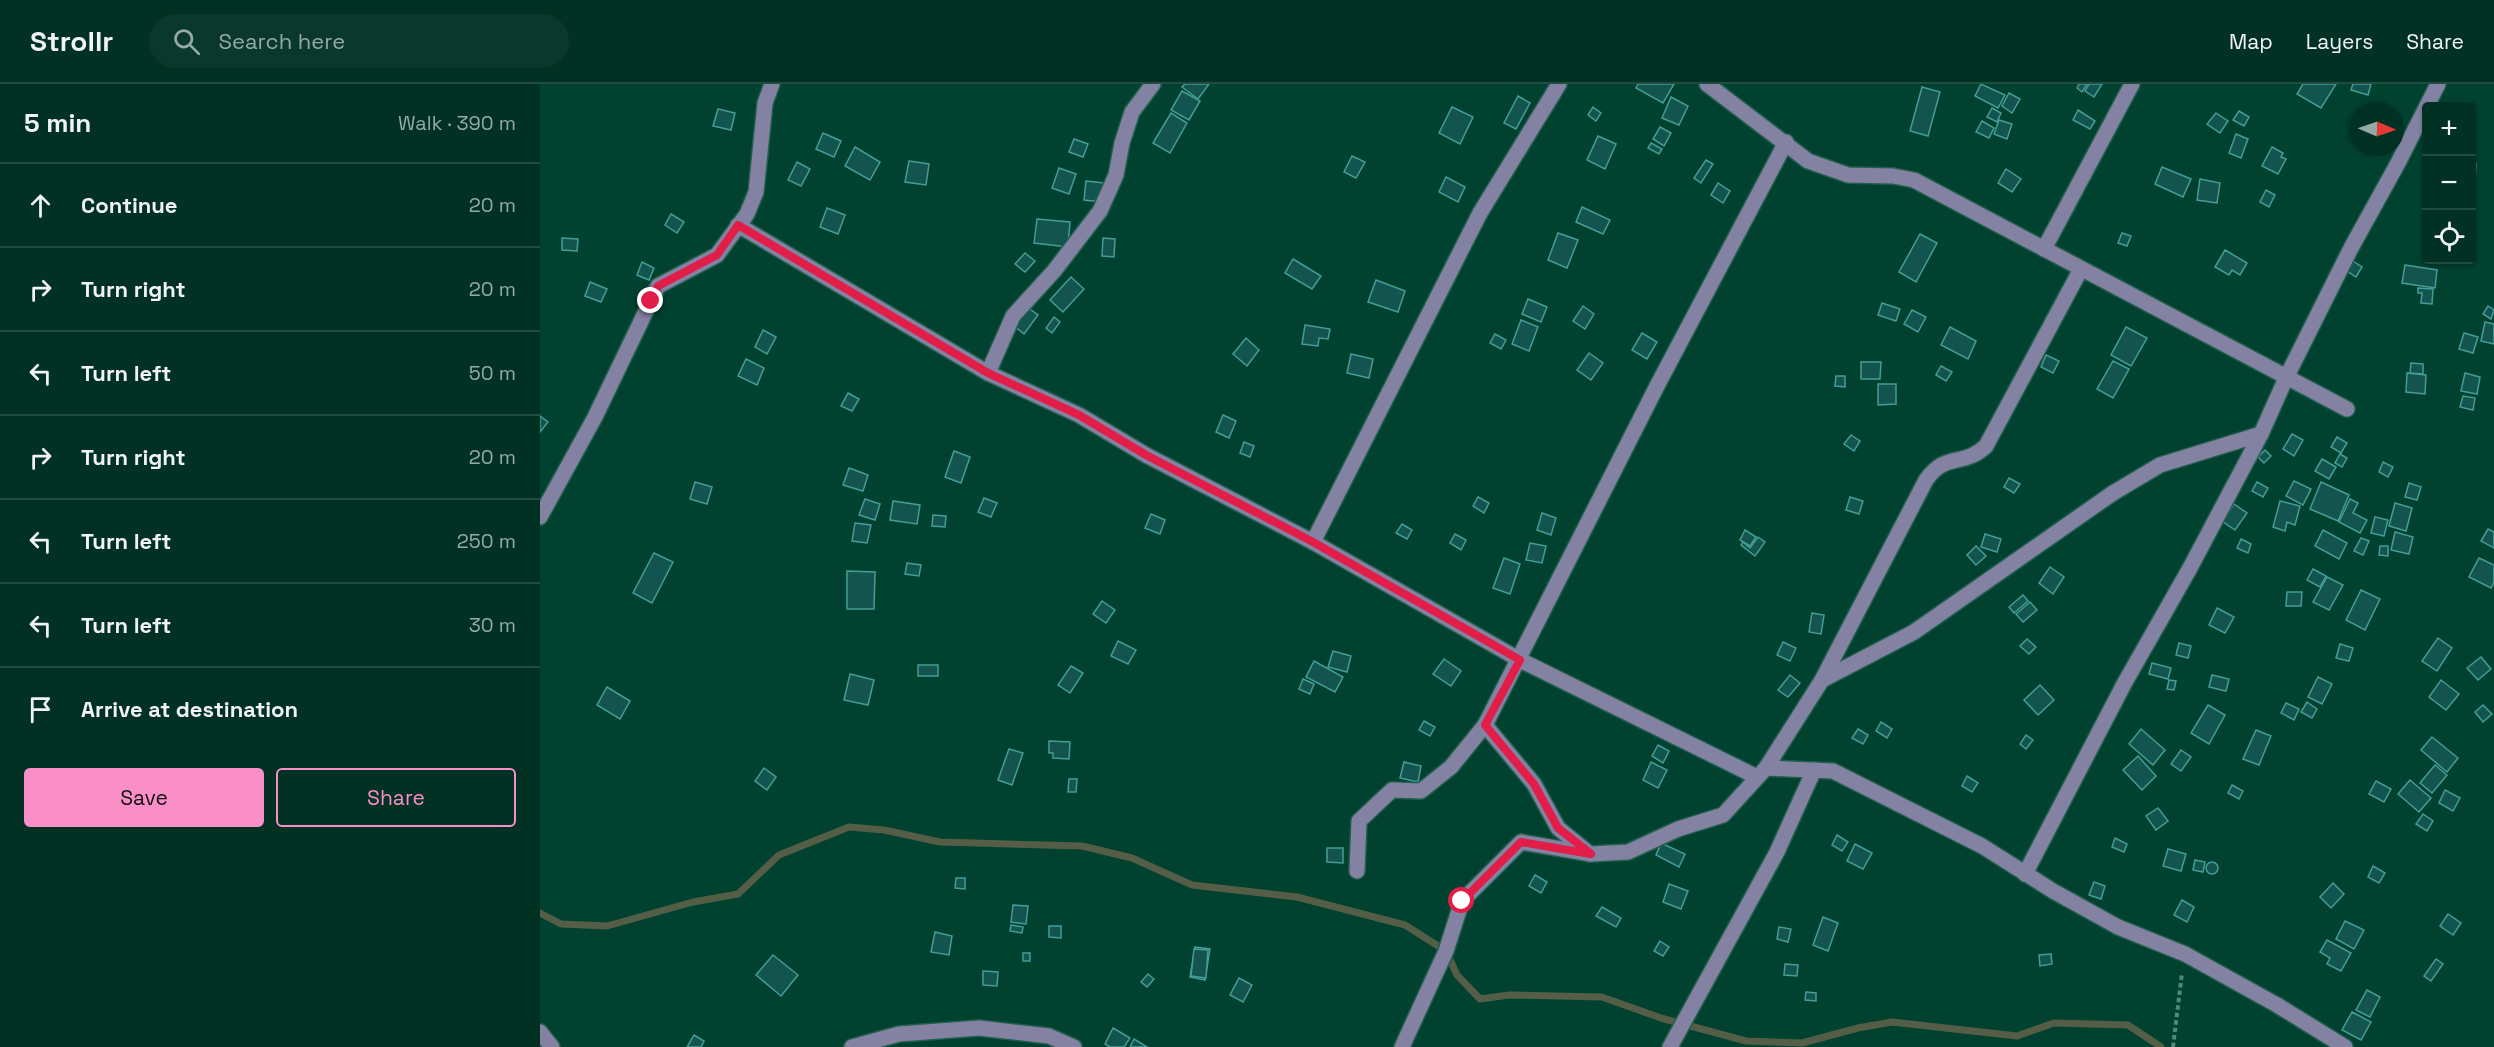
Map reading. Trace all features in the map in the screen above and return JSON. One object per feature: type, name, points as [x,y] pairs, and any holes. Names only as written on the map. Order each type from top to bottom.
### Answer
[{"type":"street","points":[[540,517],[595,417],[658,286],[717,255],[747,214],[756,192],[765,103],[772,84]]},
{"type":"street","points":[[988,373],[1013,316],[1054,271],[1100,212],[1116,175],[1122,143],[1132,112],[1153,84]]},
{"type":"street","points":[[1313,542],[1480,213],[1559,84]]},
{"type":"street","points":[[1707,84],[1808,161],[1848,175],[1893,176],[1914,180],[2347,409]]},
{"type":"street","points":[[2044,249],[2132,84]]},
{"type":"street","points":[[2025,874],[2124,684],[2190,568],[2261,434],[2286,378],[2351,248],[2438,84]]},
{"type":"street","points":[[1357,871],[1359,821],[1392,790],[1421,790],[1451,767],[1485,725],[1520,660],[1657,386],[1786,142]]},
{"type":"street","points":[[738,225],[988,373],[1079,415],[1146,455],[1313,542],[1520,660],[1761,772],[1833,771],[1982,846],[2025,874],[2118,927],[2185,954],[2277,1005],[2345,1047]]},
{"type":"street","points":[[1402,1047],[1446,951],[1462,901],[1521,842],[1591,854],[1628,852],[1678,830],[1723,815],[1761,772],[1822,680],[1926,480],[1935,467],[1971,458],[1986,446],[2081,269]]},
{"type":"street","points":[[1822,680],[1914,632],[2112,493],[2160,465],[2261,434]]},
{"type":"street","points":[[1485,725],[1534,784],[1558,828],[1591,854]]},
{"type":"street","points":[[1670,1047],[1777,852],[1814,770]]},
{"type":"street","points":[[852,1047],[899,1034],[979,1028],[1049,1036],[1074,1047]]},
{"type":"street","points":[[540,1032],[552,1047]]},
{"type":"path","points":[[2173,1047],[2185,954]]},
{"type":"building","points":[[1185,84],[1209,84],[1198,99],[1182,87]]},
{"type":"building","points":[[1638,84],[1674,84],[1663,103],[1636,88]]},
{"type":"building","points":[[1981,84],[2005,95],[1998,108],[1975,96]]},
{"type":"building","points":[[2079,84],[2087,84],[2082,92],[2077,88]]},
{"type":"building","points":[[2089,84],[2102,84],[2094,97],[2085,91]]},
{"type":"building","points":[[2303,84],[2336,84],[2321,108],[2297,94]]},
{"type":"building","points":[[2353,84],[2371,84],[2368,95],[2351,90]]},
{"type":"building","points":[[1922,87],[1940,92],[1928,136],[1910,131]]},
{"type":"building","points":[[1182,91],[1200,101],[1189,120],[1171,110]]},
{"type":"building","points":[[2009,93],[2020,99],[2012,113],[2002,106]]},
{"type":"building","points":[[1518,96],[1530,103],[1516,129],[1504,123]]},
{"type":"building","points":[[1671,97],[1688,106],[1679,125],[1662,118]]},
{"type":"building","points":[[1452,107],[1473,117],[1460,144],[1439,133]]},
{"type":"building","points":[[1593,107],[1601,113],[1596,121],[1588,115]]},
{"type":"building","points":[[1992,108],[2001,113],[1997,122],[1987,117]]},
{"type":"building","points":[[718,109],[735,113],[731,130],[713,126]]},
{"type":"building","points":[[2078,110],[2095,121],[2090,129],[2073,120]]},
{"type":"building","points":[[2239,111],[2249,117],[2244,126],[2233,120]]},
{"type":"building","points":[[1171,113],[1187,123],[1170,153],[1153,143]]},
{"type":"building","points":[[2216,113],[2228,121],[2220,133],[2207,124]]},
{"type":"building","points":[[1999,120],[2012,124],[2007,139],[1994,134]]},
{"type":"building","points":[[1982,121],[1994,128],[1989,138],[1976,132]]},
{"type":"building","points":[[1660,127],[1671,133],[1664,146],[1653,139]]},
{"type":"building","points":[[823,133],[841,141],[834,157],[816,149]]},
{"type":"building","points":[[2236,134],[2248,139],[2241,158],[2229,153]]},
{"type":"building","points":[[1598,136],[1616,144],[1605,169],[1587,160]]},
{"type":"building","points":[[1074,139],[1088,144],[1083,157],[1069,152]]},
{"type":"building","points":[[1651,143],[1662,149],[1659,154],[1648,148]]},
{"type":"building","points":[[855,147],[880,162],[870,180],[845,166]]},
{"type":"building","points":[[2272,147],[2283,153],[2281,157],[2286,159],[2278,174],[2262,166]]},
{"type":"building","points":[[1352,156],[1365,162],[1356,178],[1344,172]]},
{"type":"building","points":[[1706,160],[1713,164],[1701,183],[1694,178]]},
{"type":"building","points":[[909,161],[929,164],[926,185],[905,182]]},
{"type":"building","points":[[797,162],[810,169],[801,186],[788,180]]},
{"type":"building","points":[[2162,167],[2191,179],[2183,197],[2155,184]]},
{"type":"building","points":[[1059,168],[1076,174],[1069,194],[1052,188]]},
{"type":"building","points":[[2006,169],[2021,179],[2012,192],[1998,183]]},
{"type":"building","points":[[1446,177],[1465,187],[1458,202],[1439,192]]},
{"type":"building","points":[[2200,179],[2220,183],[2217,203],[2197,200]]},
{"type":"building","points":[[1086,181],[1104,183],[1102,202],[1084,200]]},
{"type":"building","points":[[1718,183],[1730,191],[1723,203],[1711,195]]},
{"type":"building","points":[[2266,190],[2275,195],[2269,207],[2260,202]]},
{"type":"building","points":[[1582,207],[1610,220],[1603,234],[1576,222]]},
{"type":"building","points":[[827,208],[845,215],[838,234],[820,227]]},
{"type":"building","points":[[671,214],[684,222],[677,233],[665,225]]},
{"type":"building","points":[[1037,219],[1070,222],[1068,247],[1034,243]]},
{"type":"building","points":[[1558,233],[1578,240],[1567,268],[1548,260]]},
{"type":"building","points":[[2122,233],[2131,236],[2127,246],[2118,243]]},
{"type":"building","points":[[1920,234],[1937,243],[1916,282],[1899,272]]},
{"type":"building","points":[[562,238],[578,239],[577,251],[562,250]]},
{"type":"building","points":[[1103,238],[1115,239],[1114,257],[1102,256]]},
{"type":"building","points":[[2225,250],[2247,263],[2240,275],[2232,270],[2229,275],[2215,267]]},
{"type":"building","points":[[1025,253],[1035,261],[1025,272],[1015,264]]},
{"type":"building","points":[[1293,259],[1321,276],[1312,289],[1285,273]]},
{"type":"building","points":[[2353,261],[2362,267],[2356,277],[2347,271]]},
{"type":"building","points":[[642,262],[654,268],[649,280],[637,275]]},
{"type":"building","points":[[2405,265],[2437,270],[2435,288],[2402,283]]},
{"type":"building","points":[[1071,277],[1084,289],[1063,312],[1050,300]]},
{"type":"building","points":[[1376,280],[1405,291],[1398,312],[1368,302]]},
{"type":"building","points":[[590,282],[607,289],[601,302],[585,296]]},
{"type":"building","points":[[2418,288],[2433,289],[2432,304],[2421,303],[2422,293],[2418,293]]},
{"type":"building","points":[[1528,299],[1547,307],[1541,322],[1522,314]]},
{"type":"building","points":[[1882,303],[1900,309],[1896,321],[1878,315]]},
{"type":"building","points":[[1583,306],[1594,314],[1585,329],[1573,321]]},
{"type":"building","points":[[2488,306],[2494,310],[2491,319],[2483,314]]},
{"type":"building","points":[[1027,307],[1038,315],[1024,334],[1013,325]]},
{"type":"building","points":[[1912,310],[1926,317],[1918,332],[1904,324]]},
{"type":"building","points":[[1054,317],[1060,322],[1052,333],[1046,328]]},
{"type":"building","points":[[1521,320],[1538,327],[1529,351],[1512,344]]},
{"type":"building","points":[[2485,322],[2494,324],[2494,344],[2481,341]]},
{"type":"building","points":[[1305,325],[1330,329],[1328,339],[1319,338],[1318,346],[1302,344]]},
{"type":"building","points":[[1950,327],[1976,341],[1968,359],[1941,345]]},
{"type":"building","points":[[2126,327],[2147,338],[2131,366],[2111,355]]},
{"type":"building","points":[[763,330],[776,337],[767,354],[755,347]]},
{"type":"building","points":[[1642,333],[1657,342],[1647,359],[1632,350]]},
{"type":"building","points":[[2464,333],[2478,337],[2473,353],[2459,349]]},
{"type":"building","points":[[1495,334],[1506,340],[1501,349],[1490,343]]},
{"type":"building","points":[[1246,338],[1259,350],[1247,366],[1233,354]]},
{"type":"building","points":[[1589,353],[1603,363],[1591,380],[1577,370]]},
{"type":"building","points":[[1351,354],[1373,359],[1369,378],[1347,373]]},
{"type":"building","points":[[2046,355],[2059,361],[2053,373],[2041,367]]},
{"type":"building","points":[[746,359],[764,368],[757,385],[738,376]]},
{"type":"building","points":[[2113,361],[2129,369],[2113,398],[2097,389]]},
{"type":"building","points":[[1861,362],[1881,362],[1880,379],[1861,379]]},
{"type":"building","points":[[2411,363],[2423,364],[2423,374],[2410,373]]},
{"type":"building","points":[[1941,366],[1952,372],[1946,381],[1936,375]]},
{"type":"building","points":[[2407,373],[2426,375],[2425,394],[2406,392]]},
{"type":"building","points":[[2465,373],[2480,377],[2477,394],[2461,391]]},
{"type":"building","points":[[1836,376],[1845,376],[1845,387],[1835,386]]},
{"type":"building","points":[[1878,384],[1896,384],[1896,404],[1878,405]]},
{"type":"building","points":[[848,393],[859,399],[852,411],[841,406]]},
{"type":"building","points":[[2463,396],[2475,398],[2473,410],[2460,407]]},
{"type":"building","points":[[1223,415],[1236,421],[1229,438],[1216,432]]},
{"type":"building","points":[[540,416],[548,422],[540,432]]},
{"type":"building","points":[[2292,434],[2303,440],[2294,456],[2283,449]]},
{"type":"building","points":[[1851,435],[1860,441],[1854,451],[1844,444]]},
{"type":"building","points":[[2337,437],[2347,443],[2341,453],[2331,447]]},
{"type":"building","points":[[1244,442],[1254,446],[1250,457],[1240,453]]},
{"type":"building","points":[[2265,450],[2271,456],[2264,463],[2258,457]]},
{"type":"building","points":[[954,451],[970,457],[961,483],[945,477]]},
{"type":"building","points":[[2340,454],[2347,458],[2342,467],[2335,463]]},
{"type":"building","points":[[2322,459],[2336,467],[2329,479],[2315,471]]},
{"type":"building","points":[[2383,462],[2393,467],[2388,477],[2379,472]]},
{"type":"building","points":[[849,468],[868,475],[863,491],[843,485]]},
{"type":"building","points":[[2009,478],[2020,484],[2014,493],[2004,487]]},
{"type":"building","points":[[2294,481],[2311,489],[2303,505],[2286,496]]},
{"type":"building","points":[[695,482],[712,487],[707,504],[690,499]]},
{"type":"building","points":[[2257,482],[2268,488],[2263,497],[2252,491]]},
{"type":"building","points":[[2321,482],[2349,495],[2338,521],[2310,509]]},
{"type":"building","points":[[2409,483],[2421,487],[2417,500],[2405,497]]},
{"type":"building","points":[[1478,497],[1489,503],[1484,513],[1473,506]]},
{"type":"building","points":[[1850,497],[1863,501],[1859,514],[1846,510]]},
{"type":"building","points":[[984,498],[997,503],[991,517],[978,512]]},
{"type":"building","points":[[865,499],[880,504],[875,520],[859,515]]},
{"type":"building","points":[[2350,499],[2358,503],[2353,513],[2367,520],[2360,533],[2339,522]]},
{"type":"building","points":[[893,501],[920,505],[917,524],[890,520]]},
{"type":"building","points":[[2280,501],[2300,506],[2295,525],[2287,522],[2285,531],[2273,527]]},
{"type":"building","points":[[2395,503],[2412,508],[2406,531],[2389,526]]},
{"type":"building","points":[[2234,504],[2247,513],[2235,530],[2222,521]]},
{"type":"building","points":[[1542,513],[1556,518],[1551,535],[1537,530]]},
{"type":"building","points":[[1151,514],[1165,520],[1160,534],[1145,528]]},
{"type":"building","points":[[933,515],[946,516],[945,527],[932,526]]},
{"type":"building","points":[[2375,517],[2388,520],[2384,536],[2371,533]]},
{"type":"building","points":[[855,523],[871,525],[867,543],[852,541]]},
{"type":"building","points":[[1402,524],[1412,530],[1407,539],[1396,533]]},
{"type":"building","points":[[2488,529],[2494,532],[2494,548],[2481,541]]},
{"type":"building","points":[[1745,530],[1756,537],[1750,546],[1740,540]]},
{"type":"building","points":[[2323,530],[2347,543],[2339,559],[2315,546]]},
{"type":"building","points":[[2395,532],[2413,537],[2409,554],[2391,550]]},
{"type":"building","points":[[1455,534],[1466,540],[1461,550],[1450,543]]},
{"type":"building","points":[[1985,534],[2001,539],[1997,552],[1981,547]]},
{"type":"building","points":[[1758,537],[1765,542],[1755,556],[1741,545],[1743,542],[1750,548]]},
{"type":"building","points":[[2361,538],[2369,541],[2363,555],[2354,551]]},
{"type":"building","points":[[2241,539],[2251,544],[2248,553],[2237,548]]},
{"type":"building","points":[[1530,543],[1546,546],[1542,563],[1526,560]]},
{"type":"building","points":[[1976,546],[1986,556],[1976,565],[1967,555]]},
{"type":"building","points":[[2380,546],[2388,546],[2388,556],[2379,555]]},
{"type":"building","points":[[654,553],[673,562],[652,603],[633,593]]},
{"type":"building","points":[[1504,558],[1520,564],[1510,594],[1493,588]]},
{"type":"building","points":[[2479,558],[2494,565],[2494,582],[2491,588],[2469,577]]},
{"type":"building","points":[[907,563],[921,565],[919,576],[905,574]]},
{"type":"building","points":[[2050,567],[2064,577],[2053,594],[2039,583]]},
{"type":"building","points":[[2313,569],[2326,576],[2320,587],[2307,580]]},
{"type":"building","points":[[847,571],[875,572],[874,609],[847,609]]},
{"type":"building","points":[[2327,577],[2343,585],[2329,610],[2313,602]]},
{"type":"building","points":[[2361,590],[2380,599],[2365,630],[2346,620]]},
{"type":"building","points":[[2287,592],[2302,592],[2301,606],[2286,606]]},
{"type":"building","points":[[2023,595],[2028,601],[2014,613],[2009,607]]},
{"type":"building","points":[[1102,601],[1115,610],[1106,623],[1093,614]]},
{"type":"building","points":[[2030,602],[2037,610],[2023,622],[2016,614]]},
{"type":"building","points":[[2217,608],[2234,617],[2225,633],[2209,625]]},
{"type":"building","points":[[1812,613],[1824,615],[1821,634],[1809,632]]},
{"type":"building","points":[[2438,638],[2452,648],[2437,671],[2422,661]]},
{"type":"building","points":[[2027,639],[2036,647],[2029,654],[2020,646]]},
{"type":"building","points":[[1118,641],[1136,650],[1128,664],[1111,656]]},
{"type":"building","points":[[1783,642],[1796,648],[1790,661],[1777,655]]},
{"type":"building","points":[[2179,643],[2191,646],[2188,658],[2176,655]]},
{"type":"building","points":[[2340,644],[2353,648],[2349,661],[2336,658]]},
{"type":"building","points":[[1333,651],[1351,656],[1347,672],[1328,667]]},
{"type":"building","points":[[2481,657],[2491,669],[2478,680],[2467,668]]},
{"type":"building","points":[[1444,659],[1461,671],[1451,686],[1433,674]]},
{"type":"building","points":[[1314,661],[1343,677],[1335,692],[1306,677]]},
{"type":"building","points":[[2152,663],[2171,668],[2168,679],[2149,674]]},
{"type":"building","points":[[918,665],[938,665],[938,676],[918,676]]},
{"type":"building","points":[[1071,666],[1083,673],[1070,693],[1058,685]]},
{"type":"building","points":[[850,674],[874,680],[868,705],[844,700]]},
{"type":"building","points":[[1790,675],[1800,683],[1788,697],[1778,690]]},
{"type":"building","points":[[2212,675],[2229,679],[2226,691],[2209,687]]},
{"type":"building","points":[[2318,677],[2332,684],[2322,704],[2308,697]]},
{"type":"building","points":[[1303,679],[1314,684],[1310,694],[1299,689]]},
{"type":"building","points":[[2169,680],[2176,681],[2174,690],[2167,689]]},
{"type":"building","points":[[2441,680],[2459,694],[2446,710],[2429,697]]},
{"type":"building","points":[[2040,685],[2054,700],[2038,715],[2024,700]]},
{"type":"building","points":[[607,687],[630,701],[620,719],[597,705]]},
{"type":"building","points":[[2307,702],[2317,709],[2312,718],[2301,712]]},
{"type":"building","points":[[2286,703],[2299,709],[2294,720],[2281,713]]},
{"type":"building","points":[[2208,705],[2225,715],[2209,744],[2191,733]]},
{"type":"building","points":[[2483,705],[2492,714],[2483,722],[2475,712]]},
{"type":"building","points":[[1424,721],[1435,727],[1430,736],[1419,730]]},
{"type":"building","points":[[1881,722],[1892,729],[1887,738],[1876,731]]},
{"type":"building","points":[[1858,729],[1868,735],[1863,744],[1852,738]]},
{"type":"building","points":[[2141,729],[2165,750],[2153,765],[2129,744]]},
{"type":"building","points":[[2256,730],[2271,736],[2259,765],[2243,759]]},
{"type":"building","points":[[2026,735],[2033,740],[2026,749],[2020,744]]},
{"type":"building","points":[[2432,737],[2458,758],[2447,772],[2421,750]]},
{"type":"building","points":[[1049,741],[1070,742],[1069,759],[1053,758],[1053,753],[1049,753]]},
{"type":"building","points":[[1658,745],[1669,751],[1663,763],[1652,756]]},
{"type":"building","points":[[1009,749],[1023,753],[1012,785],[998,780]]},
{"type":"building","points":[[2181,750],[2191,757],[2181,771],[2171,764]]},
{"type":"building","points":[[2138,756],[2156,776],[2142,790],[2123,770]]},
{"type":"building","points":[[1404,762],[1421,766],[1418,782],[1400,778]]},
{"type":"building","points":[[1651,762],[1667,770],[1658,788],[1643,780]]},
{"type":"building","points":[[2435,765],[2447,775],[2432,793],[2420,783]]},
{"type":"building","points":[[764,768],[776,777],[767,790],[755,781]]},
{"type":"building","points":[[1967,776],[1978,783],[1972,792],[1962,786]]},
{"type":"building","points":[[1069,779],[1077,779],[1076,792],[1068,792]]},
{"type":"building","points":[[2410,780],[2431,798],[2419,812],[2398,794]]},
{"type":"building","points":[[2376,781],[2391,789],[2384,802],[2369,794]]},
{"type":"building","points":[[2232,785],[2243,791],[2239,799],[2228,793]]},
{"type":"building","points":[[2445,790],[2460,798],[2453,811],[2439,803]]},
{"type":"building","points":[[2158,808],[2168,821],[2156,830],[2146,816]]},
{"type":"building","points":[[2423,814],[2433,821],[2427,831],[2416,824]]},
{"type":"building","points":[[1837,835],[1848,842],[1842,851],[1832,845]]},
{"type":"building","points":[[2115,838],[2127,844],[2124,852],[2112,847]]},
{"type":"building","points":[[1661,843],[1685,854],[1679,867],[1656,855]]},
{"type":"building","points":[[1855,844],[1872,853],[1863,869],[1847,861]]},
{"type":"building","points":[[1327,848],[1343,848],[1343,863],[1327,862]]},
{"type":"building","points":[[2168,849],[2186,854],[2181,871],[2163,866]]},
{"type":"building","points":[[2195,860],[2205,862],[2203,872],[2193,870]]},
{"type":"building","points":[[2212,862],[2218,868],[2212,874],[2206,868]]},
{"type":"building","points":[[2373,866],[2385,873],[2379,883],[2368,877]]},
{"type":"building","points":[[1535,875],[1547,882],[1541,893],[1529,886]]},
{"type":"building","points":[[956,878],[965,878],[965,889],[955,888]]},
{"type":"building","points":[[2094,882],[2105,886],[2101,899],[2089,895]]},
{"type":"building","points":[[2333,883],[2344,894],[2331,908],[2320,897]]},
{"type":"building","points":[[1669,884],[1688,891],[1681,909],[1663,902]]},
{"type":"building","points":[[2182,900],[2194,907],[2187,922],[2174,915]]},
{"type":"building","points":[[1013,905],[1028,906],[1026,924],[1011,922]]},
{"type":"building","points":[[1602,907],[1621,918],[1616,927],[1596,916]]},
{"type":"building","points":[[2448,914],[2461,923],[2453,935],[2440,926]]},
{"type":"building","points":[[1823,917],[1838,923],[1828,951],[1813,945]]},
{"type":"building","points":[[2345,921],[2364,930],[2354,949],[2336,939]]},
{"type":"building","points":[[1011,925],[1023,927],[1022,933],[1010,931]]},
{"type":"building","points":[[1049,926],[1061,926],[1061,938],[1049,937]]},
{"type":"building","points":[[1779,927],[1791,929],[1788,942],[1777,939]]},
{"type":"building","points":[[935,932],[952,936],[949,955],[931,952]]},
{"type":"building","points":[[2327,940],[2351,953],[2341,971],[2327,964],[2330,958],[2320,952]]},
{"type":"building","points":[[1660,941],[1669,947],[1663,956],[1654,951]]},
{"type":"building","points":[[1195,947],[1210,949],[1205,980],[1190,977]]},
{"type":"building","points":[[1194,949],[1208,950],[1206,978],[1191,976]]},
{"type":"building","points":[[1023,953],[1030,953],[1030,961],[1023,961]]},
{"type":"building","points":[[2051,954],[2052,964],[2040,966],[2039,955]]},
{"type":"building","points":[[773,955],[798,975],[781,996],[756,975]]},
{"type":"building","points":[[2436,959],[2443,964],[2431,981],[2424,976]]},
{"type":"building","points":[[1785,964],[1798,965],[1797,976],[1784,975]]},
{"type":"building","points":[[983,971],[998,972],[997,986],[983,985]]},
{"type":"building","points":[[1148,974],[1154,979],[1147,987],[1141,982]]},
{"type":"building","points":[[1239,978],[1252,985],[1243,1002],[1230,995]]},
{"type":"building","points":[[2367,990],[2380,997],[2370,1017],[2356,1010]]},
{"type":"building","points":[[1806,992],[1816,993],[1816,1001],[1805,1000]]},
{"type":"building","points":[[2352,1012],[2371,1022],[2361,1040],[2342,1030]]},
{"type":"building","points":[[1113,1028],[1130,1038],[1124,1047],[1110,1047],[1105,1044]]},
{"type":"building","points":[[694,1035],[704,1041],[701,1047],[687,1047]]},
{"type":"building","points":[[1134,1039],[1147,1047],[1130,1047]]},
{"type":"waterway","points":[[540,913],[561,924],[607,926],[693,902],[738,894],[779,855],[849,827],[884,830],[940,842],[1082,846],[1132,858],[1192,885],[1297,897],[1405,925],[1446,951],[1457,975],[1480,999],[1509,995],[1602,997],[1661,1018],[1746,1041],[1802,1043],[1858,1028],[1892,1022],[2017,1036],[2054,1023],[2128,1025],[2161,1047]]},
{"type":"route","points":[[651,301],[658,286],[717,255],[738,225],[988,373],[1079,415],[1146,455],[1313,542],[1520,660],[1485,725],[1534,784],[1558,828],[1591,854],[1521,842],[1462,901]]}]
